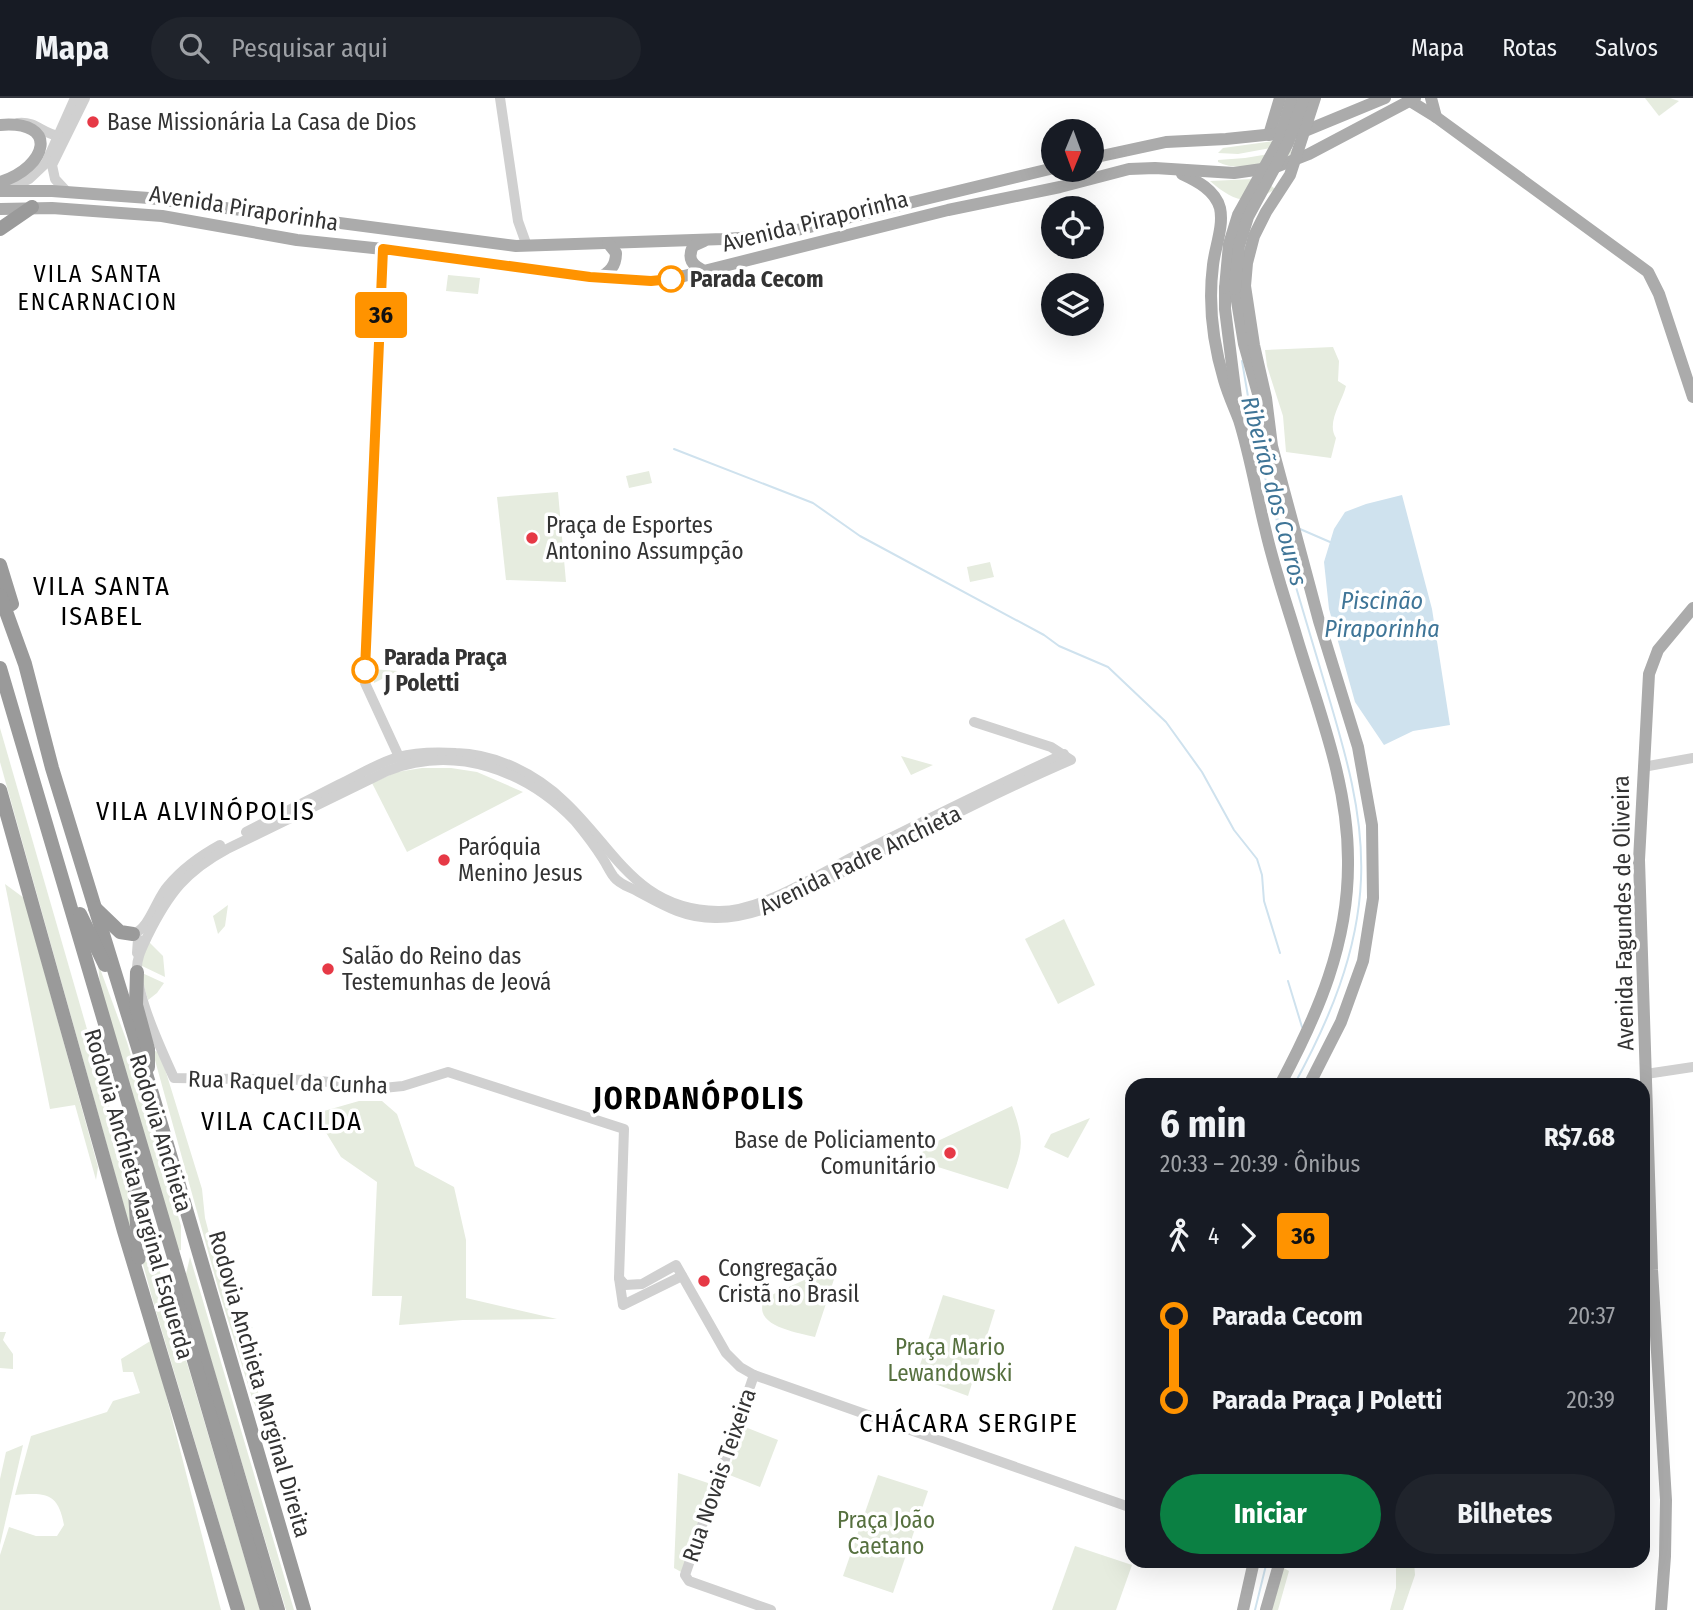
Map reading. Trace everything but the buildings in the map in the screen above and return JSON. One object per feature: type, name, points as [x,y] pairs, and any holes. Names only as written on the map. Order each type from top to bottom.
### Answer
[{"type":"highway","points":[[0,229],[32,207]]},
{"type":"highway","points":[[0,565],[17,618],[25,664],[52,768],[122,1001]]},
{"type":"highway","points":[[0,595],[12,635],[25,664]]},
{"type":"highway","name":"Rodovia Anchieta","points":[[0,668],[278,1610]]},
{"type":"highway","name":"Rodovia Anchieta","points":[[0,701],[267,1610]]},
{"type":"highway","name":"Rodovia Anchieta Marginal Esquerda","points":[[0,790],[143,1291],[238,1610]]},
{"type":"highway","points":[[62,878],[122,1001]]},
{"type":"highway","points":[[94,907],[118,930],[132,934]]},
{"type":"highway","points":[[137,966],[136,1005],[154,1048],[149,1085]]},
{"type":"highway","name":"Rodovia Anchieta Marginal Direita","points":[[122,1001],[304,1610]]},
{"type":"highway","points":[[124,1124],[134,1175],[143,1291]]},
{"type":"main road","points":[[1269,135],[1280,98]]},
{"type":"main road","points":[[1284,1078],[1316,1014],[1335,962],[1346,904],[1348,836],[1341,785],[1265,531],[1239,422],[1225,309],[1229,244],[1241,206],[1283,132],[1292,98]]},
{"type":"main road","points":[[1104,155],[1166,142],[1305,131],[1385,98]]},
{"type":"main road","points":[[1432,98],[1436,117]]},
{"type":"main road","points":[[1311,99],[1321,114],[1340,118]]},
{"type":"main road","points":[[1270,438],[1266,398],[1245,286],[1247,263],[1255,236],[1297,160],[1311,99]]},
{"type":"main road","points":[[1311,99],[1251,208],[1239,246],[1236,301],[1251,372],[1360,756],[1371,808],[1374,846],[1373,898],[1363,961],[1341,1022],[1313,1078]]},
{"type":"main road","points":[[1412,100],[1648,272],[1659,294],[1693,397]]},
{"type":"main road","name":"Avenida Piraporinha","points":[[0,209],[32,207],[162,216],[297,240],[599,278],[651,281],[671,279],[948,210],[1060,187],[1115,172],[1144,168],[1234,173],[1276,167],[1297,160],[1412,100]]},
{"type":"main road","points":[[0,125],[29,127],[39,138],[43,138],[34,162],[3,186]]},
{"type":"main road","points":[[1168,169],[1202,184],[1225,207],[1240,212],[1260,210],[1272,204]]},
{"type":"main road","name":"Avenida Piraporinha","points":[[3,186],[149,198],[522,246],[756,237],[797,230],[1041,171]]},
{"type":"main road","points":[[1216,198],[1220,213],[1212,279],[1212,317],[1223,379],[1239,422]]},
{"type":"main road","points":[[1219,230],[1229,223],[1241,223],[1250,228],[1255,236]]},
{"type":"main road","points":[[704,271],[691,261],[693,246],[723,239]]},
{"type":"main road","points":[[599,278],[610,271],[615,261],[616,253],[608,243]]},
{"type":"main road","points":[[522,246],[527,262],[541,271]]},
{"type":"main road","name":"Avenida Fagundes de Oliveira","points":[[1646,1078],[1639,860],[1646,688],[1652,662],[1664,640],[1693,608]]},
{"type":"main road","name":"Avenida Fagundes de Oliveira","points":[[1650,1205],[1666,1522],[1661,1610]]},
{"type":"main road","points":[[1243,1610],[1252,1568]]},
{"type":"main road","points":[[1266,1610],[1278,1568]]},
{"type":"street","points":[[67,191],[55,178],[52,165],[75,98]]},
{"type":"street","points":[[3,186],[29,179],[41,169],[85,98]]},
{"type":"street","points":[[500,98],[522,246]]},
{"type":"street","points":[[51,152],[43,138],[62,136]]},
{"type":"street","points":[[383,249],[365,682],[401,761]]},
{"type":"street","points":[[974,722],[1035,741],[1068,757]]},
{"type":"street","name":"Avenida Padre Anchieta","points":[[132,934],[140,930],[169,884],[201,856],[363,772],[401,761],[444,753],[465,753],[506,763],[563,800],[629,874],[648,890],[676,904],[698,910],[719,911],[745,908],[770,899],[986,790],[1068,757]]},
{"type":"street","name":"Avenida Padre Anchieta","points":[[137,966],[148,936],[175,887],[204,863],[401,761],[473,763],[511,774],[564,810],[590,840],[615,878],[668,909],[684,915],[719,919],[757,912],[801,893],[1068,757]]},
{"type":"street","points":[[1643,767],[1693,758]]},
{"type":"street","points":[[607,865],[619,863]]},
{"type":"street","points":[[627,886],[629,874]]},
{"type":"street","points":[[148,918],[148,936]]},
{"type":"street","points":[[132,934],[138,939],[137,966],[154,1048]]},
{"type":"street","name":"Rua Raquel da Cunha","points":[[154,1048],[174,1078],[311,1080],[383,1088],[410,1084],[441,1072],[451,1072],[624,1129],[619,1278]]},
{"type":"street","points":[[1646,1074],[1693,1067]]},
{"type":"street","points":[[628,1303],[629,1294],[676,1265],[726,1353],[740,1367],[1125,1506]]},
{"type":"street","points":[[628,1303],[682,1276]]},
{"type":"street","points":[[619,1278],[628,1286],[642,1284]]},
{"type":"street","points":[[619,1278],[628,1303]]},
{"type":"street","name":"Rua Novais Teixeira","points":[[754,1374],[685,1575],[689,1581],[771,1610]]},
{"type":"green space","points":[[1645,98],[1670,98],[1679,101],[1659,116]]},
{"type":"green space","points":[[1274,141],[1293,144],[1238,154],[1218,153],[1223,148]]},
{"type":"green space","points":[[1292,150],[1290,155],[1254,166],[1235,167],[1218,162],[1218,160]]},
{"type":"green space","points":[[1253,179],[1275,189],[1249,200],[1234,197],[1210,181]]},
{"type":"green space","points":[[448,275],[480,278],[478,294],[446,291]]},
{"type":"green space","points":[[1333,347],[1339,361],[1338,381],[1346,386],[1334,419],[1333,432],[1336,438],[1331,458],[1286,452],[1283,416],[1267,366],[1265,350]]},
{"type":"green space","points":[[649,471],[652,483],[629,488],[626,476]]},
{"type":"green space","name":"Praça de Esportes Antonino Assumpção","points":[[558,492],[566,582],[506,580],[497,497]]},
{"type":"green space","points":[[990,562],[994,577],[970,582],[967,567]]},
{"type":"green space","points":[[372,669],[398,671],[374,683]]},
{"type":"green space","points":[[0,728],[130,1178],[130,1228],[0,762]]},
{"type":"green space","points":[[901,756],[933,765],[911,775]]},
{"type":"green space","points":[[422,768],[451,768],[477,772],[523,792],[407,852],[372,783],[397,772]]},
{"type":"green space","points":[[5,884],[24,898],[98,1167],[96,1180],[75,1105],[50,1109]]},
{"type":"green space","points":[[228,905],[225,926],[218,934],[213,916]]},
{"type":"green space","points":[[1064,919],[1095,985],[1058,1004],[1025,939]]},
{"type":"green space","points":[[149,942],[163,956],[165,977],[140,965]]},
{"type":"green space","points":[[98,963],[127,1042],[181,1226],[181,1250],[178,1251],[100,986]]},
{"type":"green space","points":[[140,972],[164,983],[148,1000]]},
{"type":"green space","points":[[158,1052],[165,1069],[202,1189],[205,1218],[231,1317],[253,1328],[241,1330],[265,1417],[253,1401],[219,1291],[153,1053]]},
{"type":"green space","points":[[359,1101],[382,1101],[397,1114],[415,1166],[454,1187],[466,1240],[466,1298],[557,1319],[463,1320],[399,1325],[402,1296],[372,1296],[377,1182],[341,1157],[322,1126],[324,1111]]},
{"type":"green space","points":[[1012,1106],[1021,1140],[1008,1189],[922,1162],[920,1157],[925,1147]]},
{"type":"green space","points":[[1090,1118],[1068,1158],[1044,1147],[1051,1134]]},
{"type":"green space","points":[[140,1204],[260,1610],[245,1610],[153,1301],[142,1261]]},
{"type":"green space","points":[[190,1257],[294,1610],[286,1610],[188,1283],[186,1274]]},
{"type":"green space","points":[[839,1264],[815,1337],[787,1330],[769,1321],[764,1315],[762,1308],[765,1298]]},
{"type":"green space","name":"Praça Mario Lewandowski","points":[[943,1295],[995,1310],[968,1396],[916,1377]]},
{"type":"green space","points":[[0,1332],[6,1332],[3,1340],[13,1354],[13,1369],[0,1368]]},
{"type":"green space","points":[[152,1340],[221,1610],[0,1610],[0,1555],[9,1527],[36,1536],[57,1536],[64,1525],[54,1500],[42,1495],[15,1495],[31,1436],[107,1412],[113,1401],[140,1393],[133,1372],[123,1372],[121,1359]]},
{"type":"green space","points":[[745,1427],[778,1440],[760,1487],[727,1474]]},
{"type":"green space","points":[[23,1445],[0,1545],[0,1479],[6,1452]]},
{"type":"green space","points":[[678,1473],[711,1484],[683,1573],[674,1568]]},
{"type":"green space","name":"Praça João Caetano","points":[[878,1475],[928,1491],[893,1593],[843,1576]]},
{"type":"green space","points":[[1075,1546],[1125,1563],[1125,1568],[1131,1568],[1116,1610],[1052,1610]]},
{"type":"green space","points":[[1284,1568],[1289,1571],[1278,1610],[1270,1610]]},
{"type":"green space","points":[[1396,1568],[1414,1568],[1415,1575],[1403,1610],[1390,1610],[1396,1588]]},
{"type":"water","name":"Piscinão Piraporinha","points":[[1402,495],[1432,609],[1450,725],[1413,731],[1384,745],[1355,702],[1329,609],[1324,562],[1334,529],[1345,512]]},
{"type":"waterway","name":"Ribeirão dos Couros","points":[[1242,361],[1254,432],[1266,481],[1336,722],[1350,774],[1359,826],[1359,906],[1348,960],[1330,1011],[1298,1078]]},
{"type":"waterway","points":[[674,449],[813,503],[860,536],[1044,635],[1059,646],[1108,667],[1166,722],[1202,772],[1234,830],[1257,859],[1262,875],[1264,901],[1280,953]]},
{"type":"waterway","points":[[1277,519],[1288,524]]},
{"type":"waterway","points":[[1300,529],[1330,542]]},
{"type":"waterway","points":[[1288,981],[1302,1027]]},
{"type":"waterway","name":"Ribeirão dos Couros","points":[[1255,1610],[1265,1568]]},
{"type":"bus line","name":"36","points":[[365,670],[383,249],[590,277],[651,281],[671,279]]},
{"type":"place","name":"Base Missionária La Casa de Dios","points":[[93,122]]},
{"type":"place","name":"Parada Cecom","points":[[671,279]]},
{"type":"place","name":"Praça de Esportes Antonino Assumpção","points":[[532,538]]},
{"type":"place","name":"Parada Praça J Poletti","points":[[365,670]]},
{"type":"place","name":"Paróquia Menino Jesus","points":[[444,860]]},
{"type":"place","name":"Salão do Reino das Testemunhas de Jeová","points":[[328,969]]},
{"type":"place","name":"Base de Policiamento Comunitário","points":[[950,1153]]},
{"type":"place","name":"Congregação Cristã no Brasil","points":[[704,1281]]},
{"type":"district","name":"VILA SANTA ENCARNACION","points":[[98,288]]},
{"type":"district","name":"VILA SANTA ISABEL","points":[[102,601]]},
{"type":"district","name":"VILA ALVINÓPOLIS","points":[[206,811]]},
{"type":"district","name":"JORDANÓPOLIS","points":[[699,1099]]},
{"type":"district","name":"VILA CACILDA","points":[[282,1121]]},
{"type":"district","name":"CHÁCARA SERGIPE","points":[[969,1423]]}]
